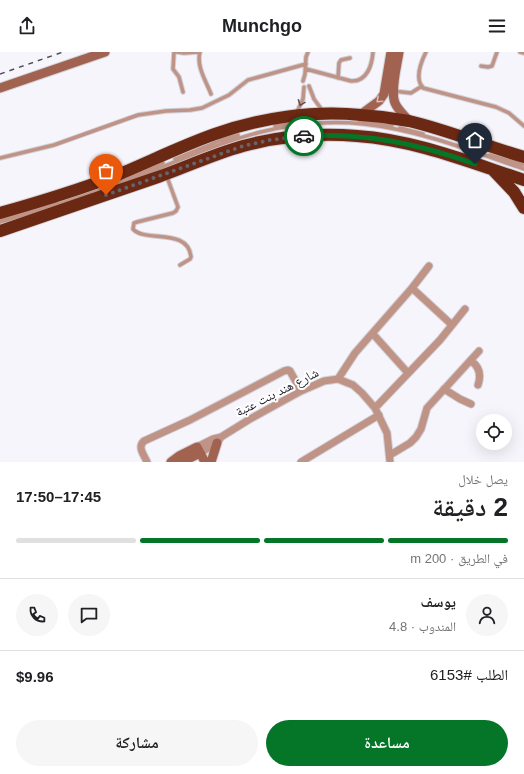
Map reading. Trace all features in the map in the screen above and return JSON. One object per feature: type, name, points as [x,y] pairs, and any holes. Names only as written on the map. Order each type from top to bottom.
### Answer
[{"type":"highway","points":[[0,213],[114,176],[215,134],[249,124],[292,116],[325,114],[360,115],[409,121],[524,157]]},
{"type":"highway","points":[[0,231],[231,150],[250,144],[284,138],[327,135],[368,137],[409,144],[448,154],[524,180]]},
{"type":"highway","points":[[492,169],[514,192],[524,208]]},
{"type":"main road","points":[[0,88],[105,52]]},
{"type":"main road","points":[[360,115],[377,103],[386,92],[391,52]]},
{"type":"main road","points":[[399,52],[393,91],[396,104],[409,121]]},
{"type":"main road","points":[[211,462],[219,440]]},
{"type":"main road","points":[[196,454],[205,462]]},
{"type":"main road","name":"شارع هند بنت عتبة","points":[[171,462],[196,454]]},
{"type":"main road","name":"شارع هند بنت عتبة","points":[[180,462],[196,454]]},
{"type":"street","points":[[338,378],[355,353],[373,334],[429,266]]},
{"type":"street","points":[[412,288],[452,325]]},
{"type":"street","points":[[375,408],[440,340],[466,308]]},
{"type":"street","points":[[373,334],[408,373]]},
{"type":"street","points":[[390,458],[416,437],[421,429],[427,408],[480,351]]},
{"type":"street","points":[[471,361],[479,372],[478,385]]},
{"type":"street","points":[[147,462],[140,447],[144,442],[284,371],[290,371],[301,391]]},
{"type":"street","name":"شارع هند بنت عتبة","points":[[196,454],[250,419],[301,391],[324,381],[338,378],[353,385],[375,408],[387,433],[390,458]]},
{"type":"street","points":[[444,389],[454,396],[471,404]]},
{"type":"street","points":[[301,462],[379,415]]},
{"type":"lane","points":[[183,92],[180,79],[173,69],[176,52],[200,52],[198,59],[199,65],[210,94]]},
{"type":"lane","points":[[305,80],[308,52]]},
{"type":"lane","points":[[0,158],[54,145],[138,115],[202,108],[229,95],[248,80],[306,67],[354,82],[362,79],[370,65],[373,52]]},
{"type":"lane","points":[[426,52],[422,61],[419,82],[426,90],[500,109],[513,116],[524,126]]},
{"type":"lane","points":[[481,66],[492,66],[497,52]]},
{"type":"lane","points":[[520,52],[524,53]]},
{"type":"lane","points":[[338,78],[338,63],[341,60],[350,58]]},
{"type":"lane","points":[[309,86],[316,103],[325,114]]},
{"type":"lane","points":[[393,91],[411,93],[422,86]]},
{"type":"lane","points":[[292,116],[298,111],[302,103],[304,87]]},
{"type":"lane","points":[[0,221],[99,188],[219,141],[268,128],[297,123],[338,121],[364,122],[396,126],[524,165]]},
{"type":"lane","points":[[0,221],[44,210],[113,186],[236,138],[297,125],[350,123],[395,129],[433,139],[524,169]]},
{"type":"lane","points":[[166,174],[178,207],[177,209],[173,213],[137,222],[134,224],[133,229],[138,233],[169,237],[183,243],[191,253],[192,257],[180,265]]},
{"type":"railway","points":[[0,74],[63,52]]},
{"type":"way so far","points":[[106,195],[243,146],[270,140],[304,136]]},
{"type":"route","points":[[304,136],[342,135],[392,140],[434,150],[475,164]]}]
